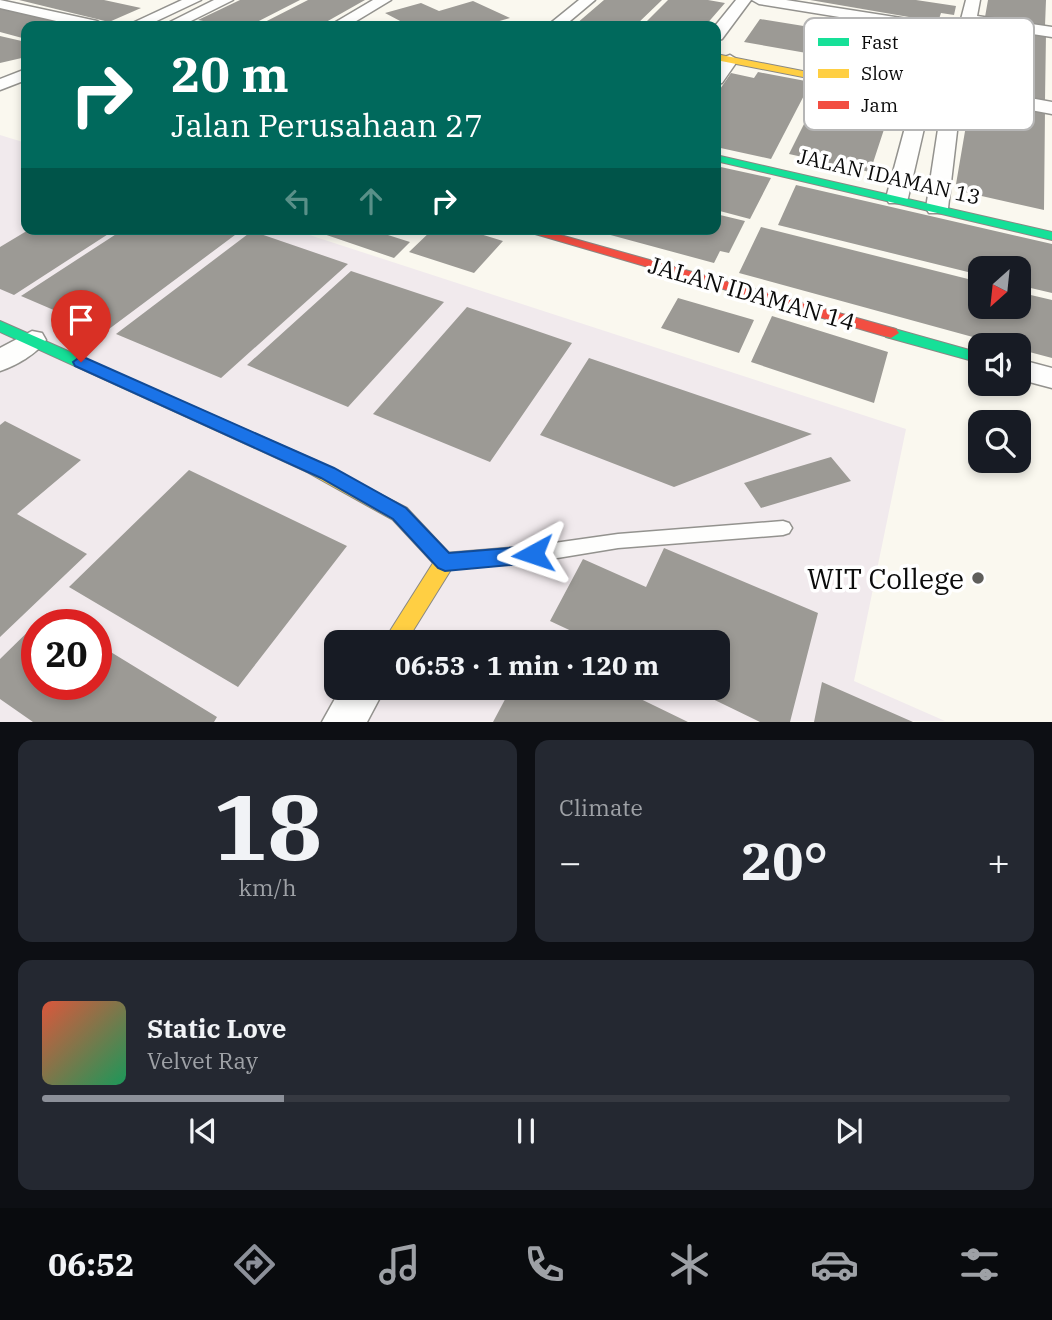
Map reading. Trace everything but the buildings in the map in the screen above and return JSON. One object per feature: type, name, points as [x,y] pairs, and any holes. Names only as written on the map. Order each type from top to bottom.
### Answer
[{"type":"street","points":[[146,21],[194,0]]},
{"type":"street","points":[[180,21],[226,0]]},
{"type":"street","points":[[346,21],[384,0]]},
{"type":"street","points":[[562,21],[588,0]]},
{"type":"street","points":[[721,30],[744,0]]},
{"type":"street","points":[[760,0],[908,18]]},
{"type":"street","points":[[969,18],[973,0]]},
{"type":"street","points":[[0,4],[75,21]]},
{"type":"street","points":[[1034,31],[1052,32]]},
{"type":"street","points":[[723,59],[804,75]]},
{"type":"street","points":[[2,83],[21,76]]},
{"type":"street","points":[[2,83],[21,88]]},
{"type":"street","points":[[1034,106],[1052,108]]},
{"type":"street","points":[[897,198],[914,130]]},
{"type":"street","points":[[937,208],[948,130]]},
{"type":"street","name":"JALAN IDAMAN 13","points":[[721,159],[1052,236]]},
{"type":"street","name":"JALAN IDAMAN 14","points":[[545,235],[968,355]]},
{"type":"street","points":[[0,326],[328,473],[400,514],[445,562],[402,630]]},
{"type":"street","points":[[0,361],[32,340]]},
{"type":"street","points":[[1031,372],[1052,378]]},
{"type":"street","points":[[343,722],[357,700]]},
{"type":"lane","points":[[445,562],[533,554],[618,541],[783,528]]},
{"type":"shaded area","points":[[0,135],[21,141],[21,235],[309,235],[906,429],[854,681],[945,721],[0,722]]},
{"type":"traffic: fast","points":[[721,159],[1052,236]]},
{"type":"traffic: fast","points":[[0,326],[311,466]]},
{"type":"traffic: fast","points":[[891,333],[968,355]]},
{"type":"traffic: slow","points":[[721,58],[804,74]]},
{"type":"traffic: slow","points":[[311,466],[400,514],[445,562],[402,630]]},
{"type":"traffic: jam","points":[[545,235],[891,333]]},
{"type":"place","name":"WIT College","points":[[978,578]]},
{"type":"route","points":[[81,362],[328,473],[400,514],[445,562],[533,554]]}]
